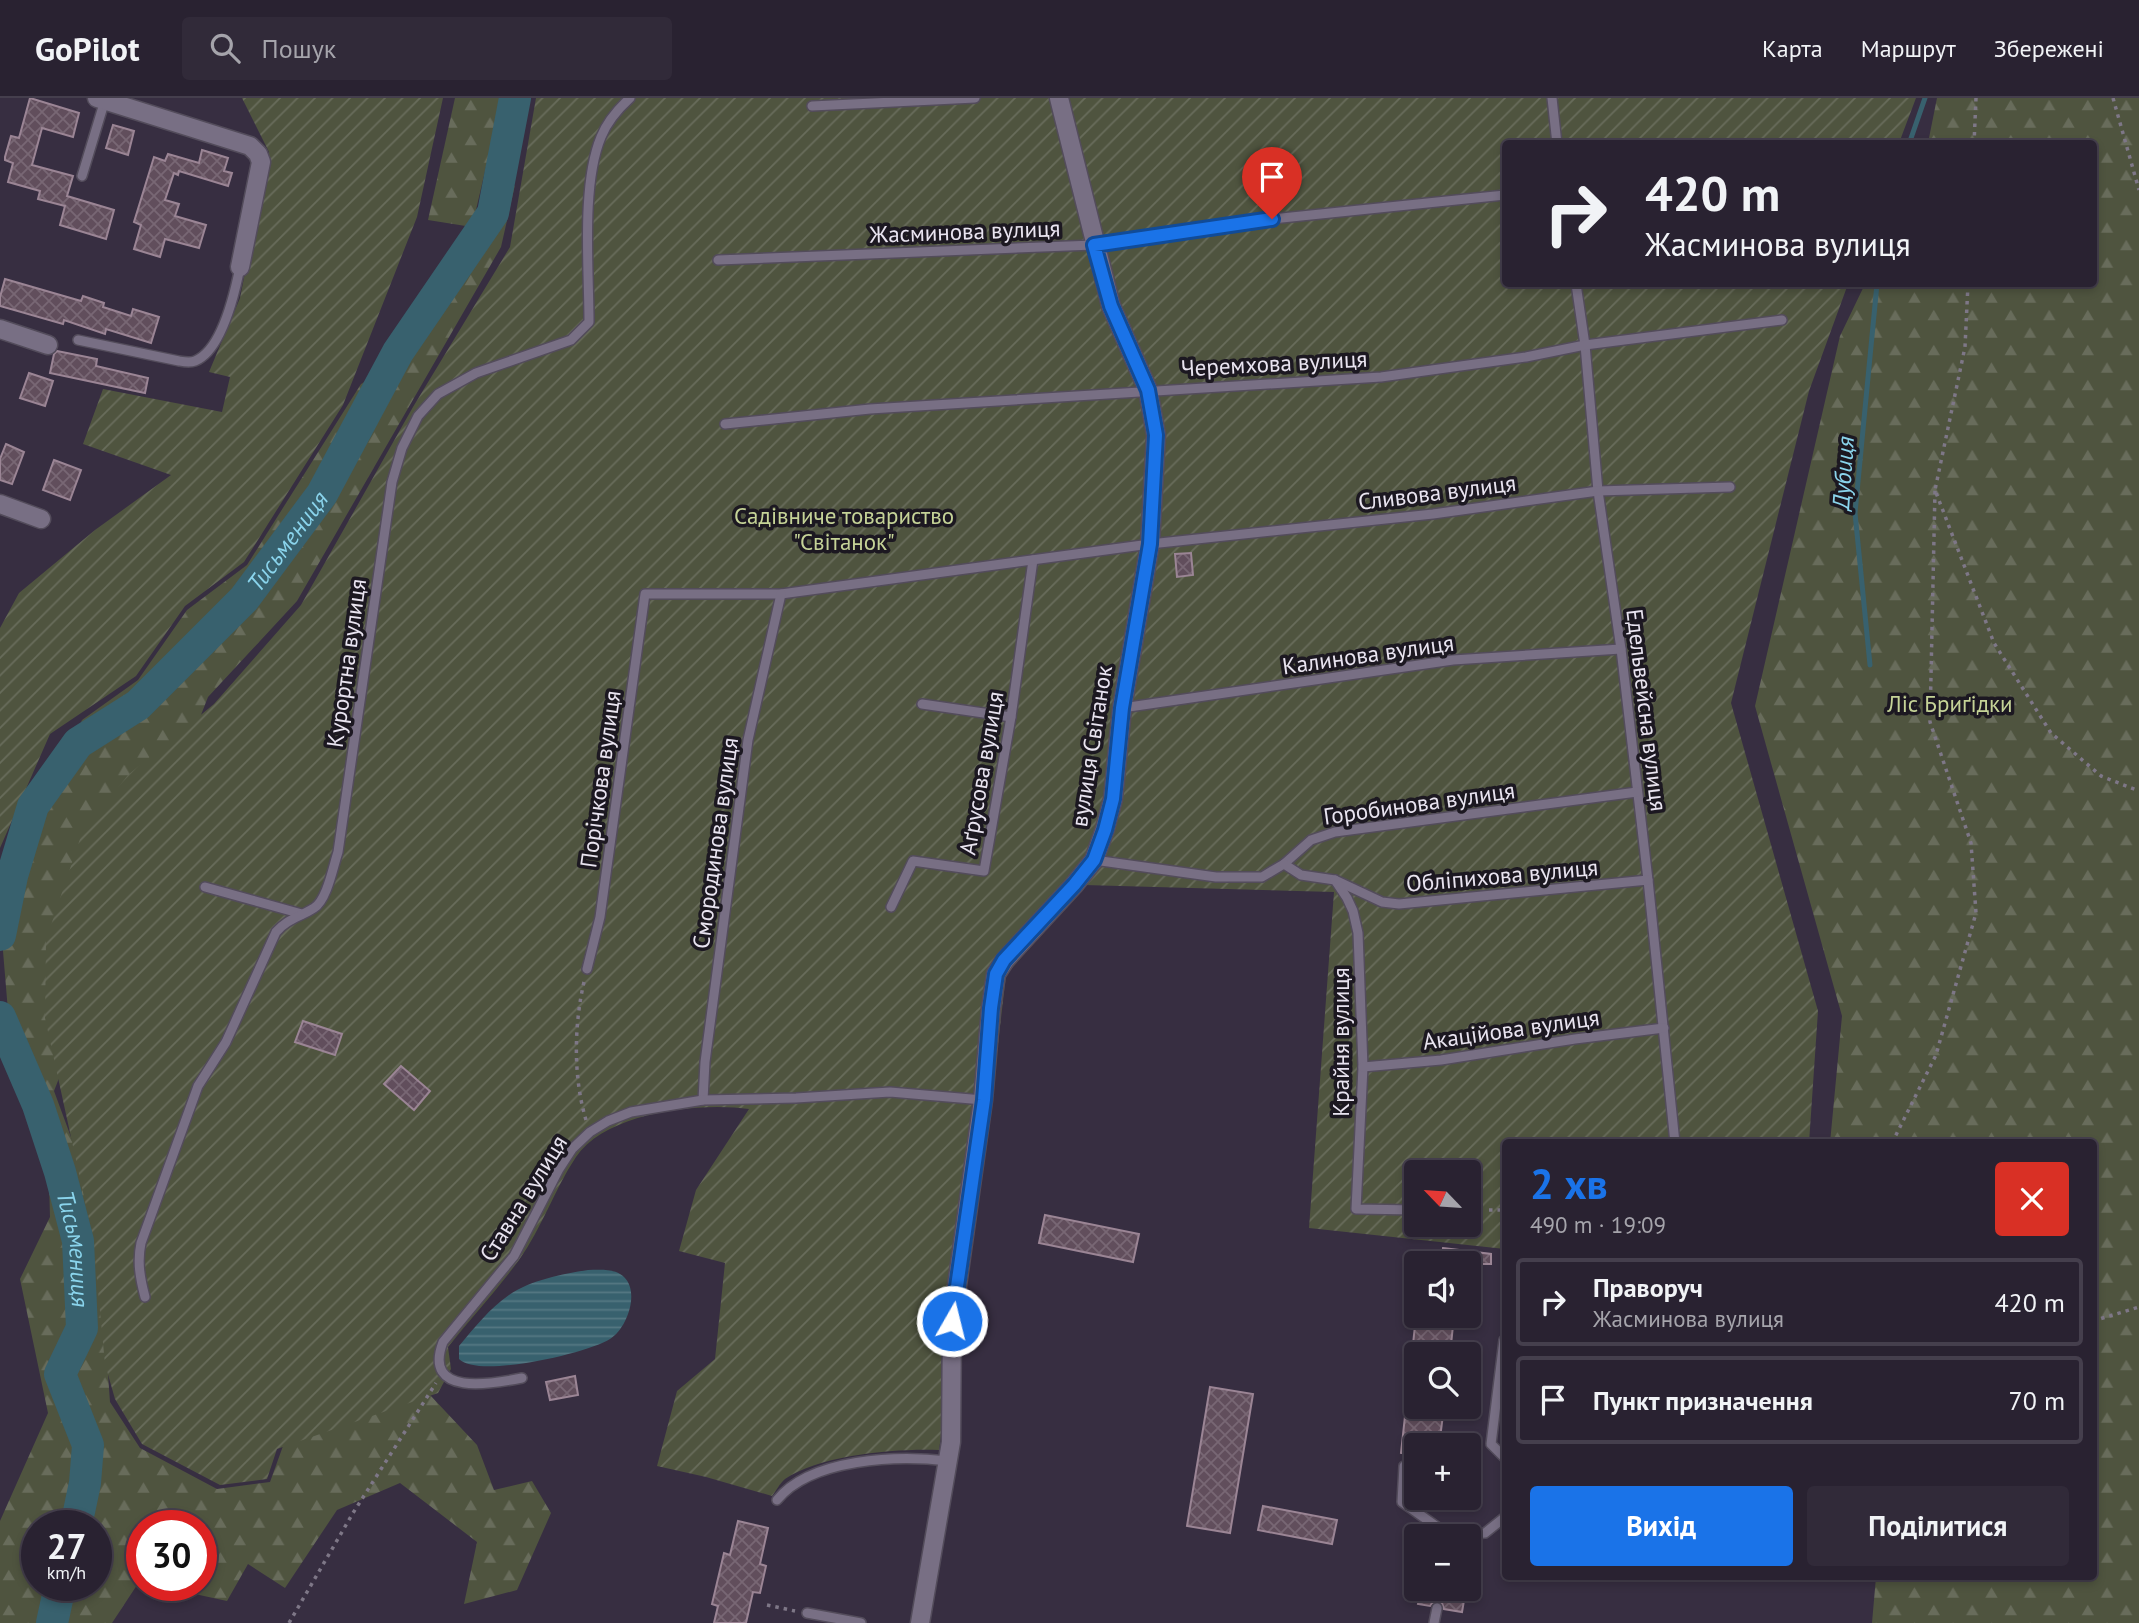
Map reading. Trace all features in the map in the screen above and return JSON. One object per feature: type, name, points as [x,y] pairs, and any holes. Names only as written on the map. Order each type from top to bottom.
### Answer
[{"type":"street","name":"вулиця Світанок","points":[[920,1623],[951,1442],[952,1321],[984,1100],[996,974],[1004,960],[1094,860],[1105,830],[1113,799],[1122,708],[1150,544],[1156,435],[1148,390],[1111,306],[1059,98]]},
{"type":"street","points":[[101,99],[250,146],[258,154],[261,162],[240,267]]},
{"type":"street","points":[[0,329],[48,345]]},
{"type":"street","points":[[0,504],[41,519]]},
{"type":"lane","name":"Курортна вулиця","points":[[145,1297],[139,1266],[141,1242],[198,1086],[226,1042],[276,932],[285,922],[317,907],[325,893],[338,852],[392,482],[402,448],[418,415],[438,394],[476,373],[571,340],[589,322],[592,164],[601,136],[616,111],[630,98]]},
{"type":"lane","points":[[812,106],[975,98]]},
{"type":"lane","points":[[1552,98],[1557,140]]},
{"type":"lane","points":[[82,176],[101,99]]},
{"type":"lane","name":"Жасминова вулиця","points":[[718,260],[1094,245],[1272,219],[1502,195]]},
{"type":"lane","points":[[78,340],[179,362],[199,359],[213,344],[222,326],[240,267]]},
{"type":"lane","name":"Едельвейсна вулиця","points":[[1576,287],[1585,345],[1598,491],[1621,649],[1648,880],[1675,1139]]},
{"type":"lane","name":"Черемхова вулиця","points":[[724,424],[870,409],[1381,377],[1526,357],[1585,345],[1782,320]]},
{"type":"lane","name":"Сливова вулиця","points":[[645,594],[781,594],[1150,544],[1433,514],[1598,491],[1730,487]]},
{"type":"lane","name":"Аґрусова вулиця","points":[[891,907],[913,861],[984,871],[1011,717],[1033,560]]},
{"type":"lane","name":"Порічкова вулиця","points":[[587,969],[600,917],[645,594]]},
{"type":"lane","name":"Смородинова вулиця","points":[[703,1100],[705,1062],[748,740],[781,594]]},
{"type":"lane","name":"Калинова вулиця","points":[[1122,708],[1453,660],[1621,649]]},
{"type":"lane","points":[[922,704],[1011,717]]},
{"type":"lane","name":"Горобинова вулиця","points":[[1094,860],[1216,877],[1262,877],[1284,864],[1311,840],[1335,832],[1637,792]]},
{"type":"lane","name":"Обліпихова вулиця","points":[[1284,864],[1301,875],[1335,880],[1382,902],[1399,904],[1648,880]]},
{"type":"lane","name":"Крайня вулиця","points":[[1335,880],[1353,911],[1358,933],[1363,1067],[1356,1209],[1404,1210]]},
{"type":"lane","points":[[205,887],[302,914]]},
{"type":"lane","name":"Акаційова вулиця","points":[[1363,1067],[1441,1060],[1664,1028]]},
{"type":"lane","name":"Ставна вулиця","points":[[442,1372],[439,1354],[443,1342],[514,1256],[572,1149],[590,1132],[608,1121],[631,1112],[703,1100],[890,1092],[984,1100]]},
{"type":"lane","points":[[1502,1356],[1491,1444],[1502,1455]]},
{"type":"lane","points":[[442,1372],[454,1380],[487,1385],[523,1378]]},
{"type":"lane","points":[[777,1500],[796,1482],[836,1468],[895,1458],[917,1457],[948,1461]]},
{"type":"lane","points":[[1404,1466],[1404,1503]]},
{"type":"lane","points":[[1413,1510],[1433,1524]]},
{"type":"lane","points":[[1481,1533],[1502,1519]]},
{"type":"lane","points":[[1434,1623],[1437,1608]]},
{"type":"lane","points":[[807,1613],[861,1623]]},
{"type":"path","points":[[1974,140],[1976,98]]},
{"type":"path","points":[[2113,98],[2139,190]]},
{"type":"path","points":[[1894,1139],[1936,1055],[1976,913],[1971,843],[1930,722],[1935,490],[1965,347],[1968,287]]},
{"type":"path","points":[[1935,490],[1994,643],[2051,733],[2101,776],[2139,791]]},
{"type":"path","points":[[587,969],[578,1016],[578,1058],[581,1099],[590,1132]]},
{"type":"path","points":[[2097,1320],[2139,1307]]},
{"type":"path","points":[[289,1623],[353,1513],[442,1372]]},
{"type":"path","points":[[767,1605],[807,1613]]},
{"type":"green space","points":[[242,98],[443,98],[417,217],[343,405],[244,562],[185,606],[136,676],[50,734],[0,848],[0,628],[19,593],[95,530],[171,475],[83,444],[103,389],[222,412],[230,377],[209,372],[240,298],[269,152]]},
{"type":"green space","points":[[455,98],[502,98],[472,227],[428,220]]},
{"type":"green space","name":"Садівниче товариство \"Світанок\"","points":[[536,98],[1916,98],[1900,140],[1502,140],[1502,287],[1847,287],[1809,391],[1731,703],[1818,1011],[1809,1139],[1502,1139],[1502,1249],[1309,1228],[1334,892],[1084,885],[1006,975],[990,1113],[973,1112],[942,1324],[939,1450],[881,1452],[818,1464],[785,1479],[772,1496],[657,1466],[677,1391],[715,1359],[725,1263],[679,1251],[696,1190],[749,1109],[729,1107],[655,1113],[631,1120],[590,1142],[568,1170],[519,1260],[448,1347],[451,1369],[438,1393],[277,1449],[267,1479],[220,1485],[142,1444],[115,1399],[105,1364],[93,1238],[45,1018],[46,940],[82,833],[128,775],[214,704],[301,605],[413,407],[510,247]]},
{"type":"green space","name":"Ліс Бриґідки","points":[[1937,98],[2139,98],[2139,1623],[1872,1623],[1876,1580],[2097,1580],[2097,1139],[1830,1139],[1842,1016],[1755,706],[1840,336],[1864,287],[2097,287],[2097,140],[1929,140]]},
{"type":"green space","points":[[515,185],[501,247],[297,601],[208,697],[54,1091],[96,1205],[110,1402],[140,1448],[217,1489],[270,1482],[283,1446],[399,1362],[477,1445],[494,1490],[532,1481],[551,1513],[517,1590],[464,1604],[477,1542],[400,1483],[337,1510],[285,1588],[248,1564],[227,1601],[217,1599],[217,1510],[126,1510],[126,1601],[112,1623],[0,1623],[0,1521],[48,1413],[20,1279],[50,1217],[47,1104],[8,1011],[3,951],[18,878],[42,811],[82,720],[138,680],[187,610],[247,565],[361,384],[404,359]]},
{"type":"water","points":[[588,1270],[616,1272],[629,1284],[631,1301],[626,1319],[610,1339],[580,1351],[533,1362],[488,1366],[470,1364],[459,1359],[459,1346],[476,1325],[509,1295],[537,1282]]},
{"type":"building","points":[[30,98],[79,113],[73,137],[42,128],[32,165],[73,176],[67,196],[114,210],[106,239],[60,225],[65,206],[38,199],[40,191],[8,182],[13,163],[5,160],[5,157],[11,136],[19,138]]},
{"type":"building","points":[[113,125],[134,131],[128,155],[106,148]]},
{"type":"building","points":[[202,150],[228,158],[224,171],[232,173],[228,186],[179,171],[178,175],[174,173],[165,200],[179,204],[175,216],[206,225],[199,248],[165,239],[160,257],[134,249],[141,225],[134,222],[154,157],[165,161],[168,154],[199,163]]},
{"type":"building","points":[[5,279],[81,301],[83,296],[104,303],[103,307],[131,316],[133,309],[159,317],[151,343],[106,329],[105,334],[64,320],[63,324],[0,306]]},
{"type":"building","points":[[57,351],[97,359],[96,366],[148,378],[145,393],[50,373]]},
{"type":"building","points":[[29,373],[53,381],[45,406],[20,398]]},
{"type":"building","points":[[6,444],[24,452],[12,484],[0,480],[0,459]]},
{"type":"building","points":[[54,460],[81,470],[70,500],[43,490]]},
{"type":"building","points":[[1191,553],[1193,575],[1177,577],[1175,554]]},
{"type":"building","points":[[303,1021],[342,1034],[335,1055],[295,1042]]},
{"type":"building","points":[[401,1066],[430,1091],[414,1110],[384,1084]]},
{"type":"building","points":[[1045,1215],[1139,1234],[1133,1262],[1039,1243]]},
{"type":"building","points":[[1443,1248],[1467,1251],[1443,1251]]},
{"type":"building","points":[[1481,1253],[1491,1254],[1491,1264],[1481,1264]]},
{"type":"building","points":[[1415,1328],[1453,1328],[1451,1342],[1413,1342]]},
{"type":"building","points":[[575,1376],[578,1395],[550,1400],[546,1382]]},
{"type":"building","points":[[1210,1387],[1253,1394],[1230,1533],[1187,1526]]},
{"type":"building","points":[[1405,1419],[1442,1419],[1441,1433],[1404,1433],[1404,1453],[1401,1453]]},
{"type":"building","points":[[1263,1506],[1337,1520],[1332,1544],[1258,1530]]},
{"type":"building","points":[[738,1521],[768,1528],[760,1564],[766,1566],[760,1593],[753,1592],[746,1623],[714,1623],[718,1606],[712,1604],[724,1553],[730,1555]]},
{"type":"building","points":[[1419,1601],[1438,1601],[1430,1606],[1418,1604]]},
{"type":"building","points":[[1438,1601],[1464,1601],[1462,1612],[1444,1609]]},
{"type":"waterway","name":"Тисьмениця","points":[[0,935],[12,876],[33,806],[78,743],[138,705],[244,599],[322,494],[398,352],[493,213],[515,98]]},
{"type":"waterway","name":"Дубиця","points":[[1910,140],[1925,98]]},
{"type":"waterway","name":"Дубиця","points":[[1870,665],[1855,513],[1877,287]]},
{"type":"waterway","name":"Тисьмениця","points":[[0,1017],[38,1105],[60,1172],[78,1241],[82,1328],[60,1374],[88,1445],[79,1510]]},
{"type":"waterway","name":"Тисьмениця","points":[[52,1623],[57,1601]]},
{"type":"route","points":[[952,1321],[984,1100],[996,974],[1004,960],[1094,860],[1105,830],[1113,799],[1122,708],[1150,544],[1156,435],[1148,390],[1111,306],[1094,245],[1272,219]]}]
